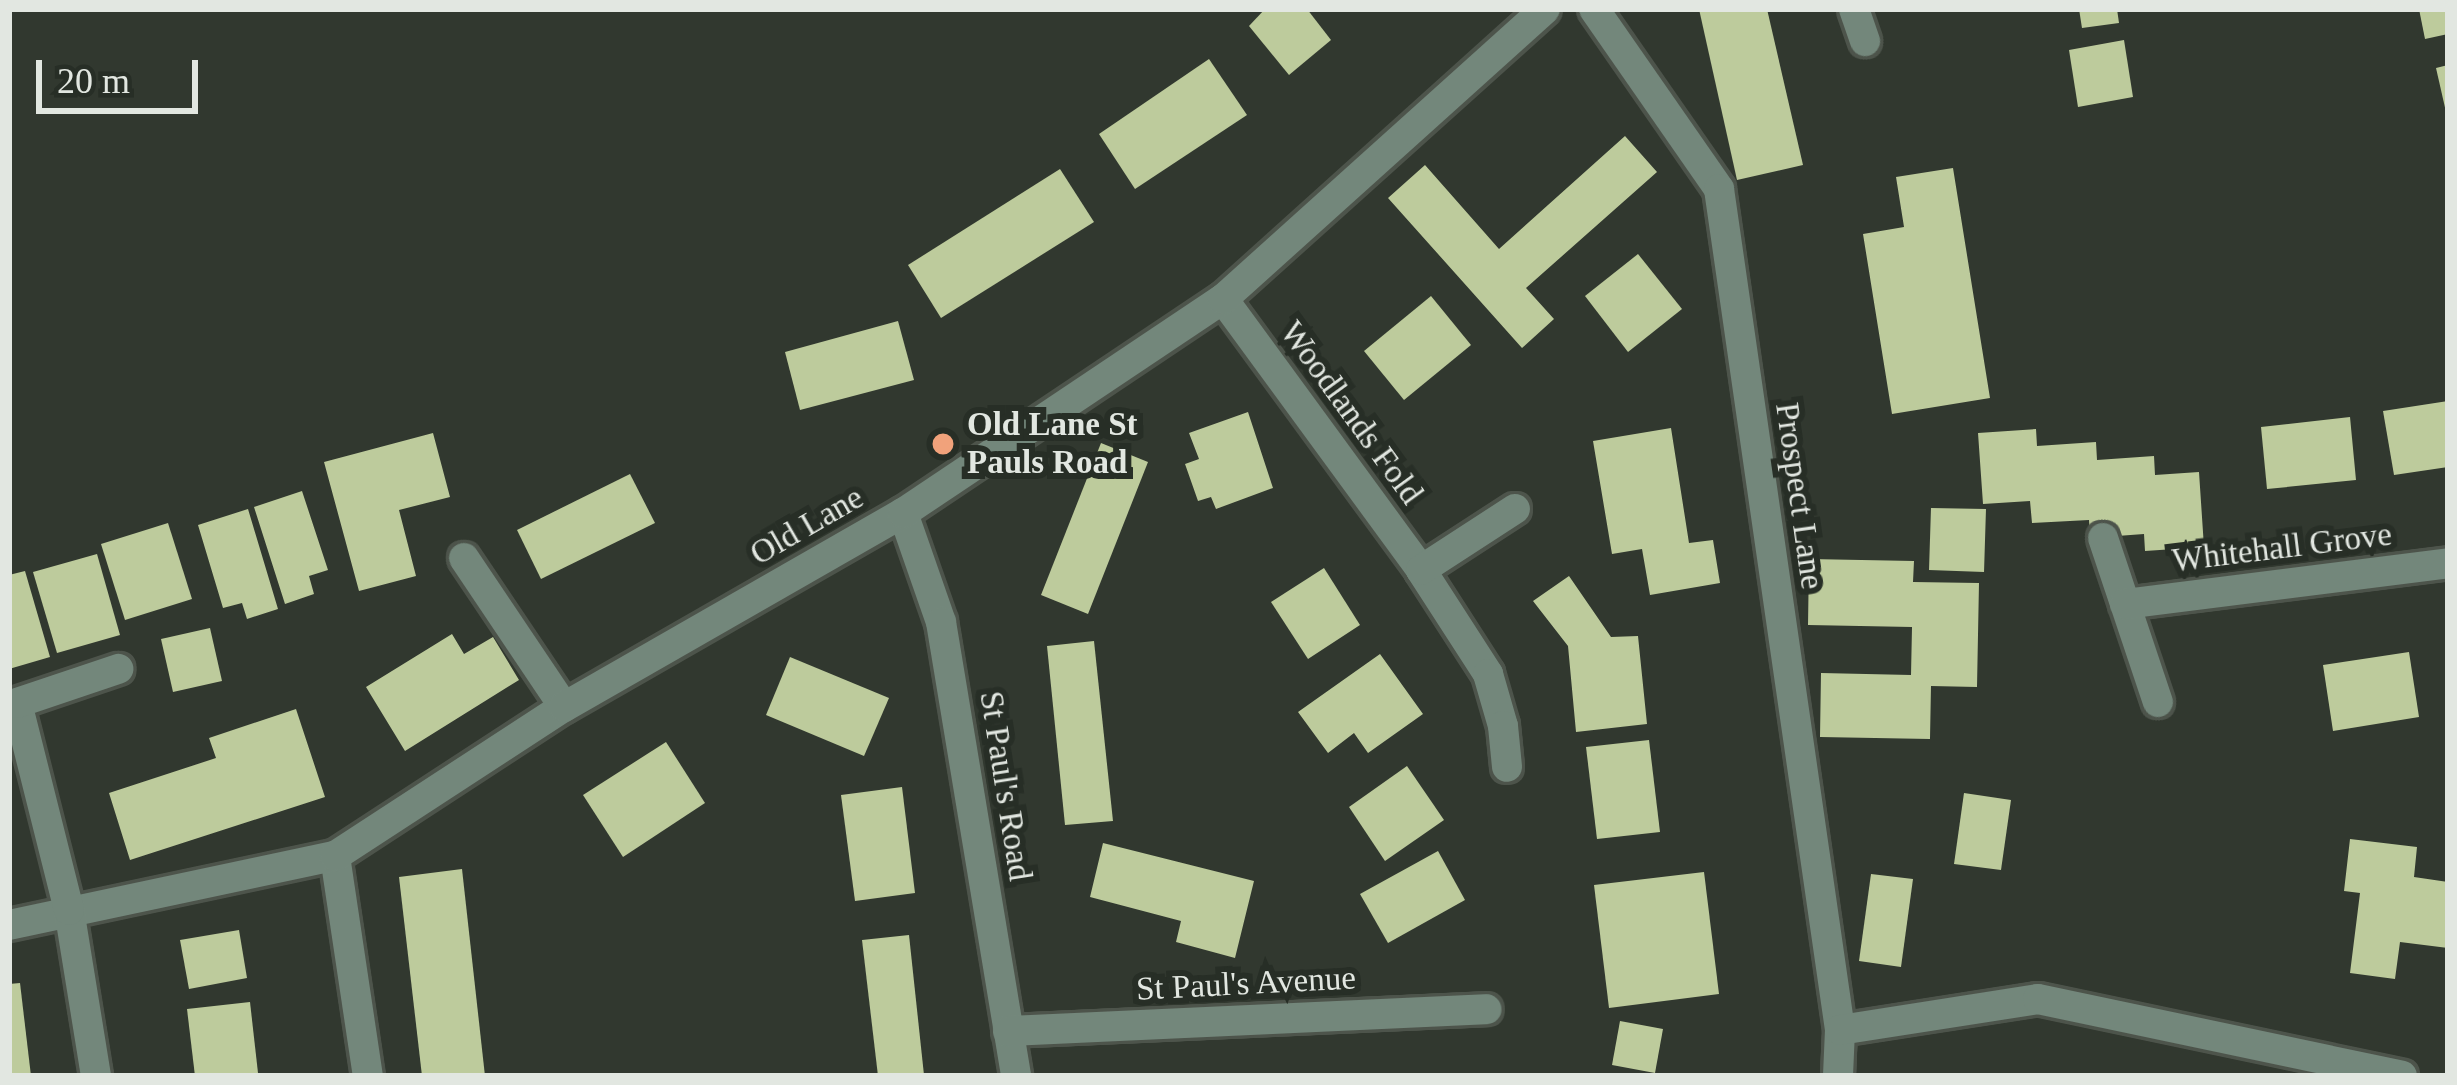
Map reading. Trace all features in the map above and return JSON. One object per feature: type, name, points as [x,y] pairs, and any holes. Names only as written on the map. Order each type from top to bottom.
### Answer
[{"type":"street","name":"Old Lane","points":[[9,925],[334,856],[564,707],[903,513],[1223,299],[1545,9]]},
{"type":"street","name":"Prospect Lane","points":[[1594,9],[1719,189],[1840,1030],[1838,1076]]},
{"type":"street","points":[[1854,9],[1864,41]]},
{"type":"street","name":"Woodlands Fold","points":[[1223,299],[1421,570],[1488,674],[1504,726],[1507,767]]},
{"type":"street","points":[[1421,570],[1515,509]]},
{"type":"street","name":"St Paul's Road","points":[[903,513],[941,622],[1016,1076]]},
{"type":"street","points":[[2103,538],[2158,702]]},
{"type":"street","points":[[464,558],[564,707]]},
{"type":"street","name":"Whitehall Grove","points":[[2125,604],[2448,563]]},
{"type":"street","points":[[96,1076],[70,910],[17,703],[118,669]]},
{"type":"street","points":[[334,856],[368,1076]]},
{"type":"street","points":[[1840,1030],[2038,999],[2402,1076]]},
{"type":"street","name":"St Paul's Avenue","points":[[1008,1031],[1486,1009]]},
{"type":"building","points":[[1265,9],[1307,9],[1331,40],[1289,75],[1249,26]]},
{"type":"building","points":[[1699,9],[1767,9],[1803,165],[1737,180]]},
{"type":"building","points":[[2079,9],[2117,9],[2119,23],[2082,28]]},
{"type":"building","points":[[2419,9],[2448,9],[2448,34],[2425,39]]},
{"type":"building","points":[[2124,40],[2133,97],[2078,107],[2069,50]]},
{"type":"building","points":[[1209,59],[1247,115],[1135,189],[1099,134]]},
{"type":"building","points":[[2448,65],[2448,112],[2446,112],[2436,68]]},
{"type":"building","points":[[1625,136],[1657,172],[1526,288],[1554,319],[1522,348],[1388,198],[1425,165],[1499,249]]},
{"type":"building","points":[[1953,168],[1990,398],[1892,414],[1863,234],[1904,227],[1896,177]]},
{"type":"building","points":[[1060,169],[1094,222],[941,318],[908,265]]},
{"type":"building","points":[[1638,254],[1682,309],[1628,352],[1585,296]]},
{"type":"building","points":[[1431,296],[1471,345],[1404,400],[1364,351]]},
{"type":"building","points":[[898,321],[914,380],[800,410],[785,352]]},
{"type":"building","points":[[2448,401],[2448,467],[2394,475],[2383,411]]},
{"type":"building","points":[[1248,412],[1273,488],[1216,509],[1211,497],[1198,501],[1185,464],[1199,459],[1189,433]]},
{"type":"building","points":[[2350,417],[2356,480],[2267,489],[2261,427]]},
{"type":"building","points":[[1671,428],[1689,543],[1713,540],[1720,583],[1650,595],[1642,549],[1612,554],[1593,441]]},
{"type":"building","points":[[2036,429],[2037,446],[2096,442],[2097,460],[2154,456],[2155,475],[2199,472],[2204,547],[2145,551],[2144,534],[2090,538],[2089,520],[2032,523],[2030,501],[1983,504],[1978,433]]},
{"type":"building","points":[[433,433],[450,497],[399,510],[416,576],[359,591],[324,462]]},
{"type":"building","points":[[1101,443],[1148,462],[1088,614],[1041,595]]},
{"type":"building","points":[[630,474],[655,523],[541,579],[517,530]]},
{"type":"building","points":[[302,491],[328,570],[309,576],[314,594],[285,604],[254,507]]},
{"type":"building","points":[[1931,508],[1986,509],[1984,572],[1929,570]]},
{"type":"building","points":[[248,509],[278,609],[247,619],[242,603],[223,608],[198,525]]},
{"type":"building","points":[[168,523],[192,599],[125,620],[101,544]]},
{"type":"building","points":[[97,554],[120,635],[57,653],[33,572]]},
{"type":"building","points":[[1809,559],[1914,561],[1913,582],[1979,583],[1977,687],[1931,686],[1930,739],[1820,737],[1821,673],[1911,675],[1912,627],[1808,625]]},
{"type":"building","points":[[1324,568],[1360,625],[1308,659],[1271,602]]},
{"type":"building","points":[[25,571],[50,657],[9,669],[9,575]]},
{"type":"building","points":[[1569,576],[1611,637],[1638,636],[1647,724],[1576,732],[1568,646],[1533,601]]},
{"type":"building","points":[[210,628],[222,681],[173,692],[161,639]]},
{"type":"building","points":[[452,634],[464,654],[493,637],[519,680],[405,751],[366,687]]},
{"type":"building","points":[[1094,641],[1113,821],[1065,825],[1047,646]]},
{"type":"building","points":[[2409,652],[2419,717],[2333,731],[2323,665]]},
{"type":"building","points":[[1380,654],[1423,714],[1368,753],[1354,733],[1328,753],[1298,712]]},
{"type":"building","points":[[790,657],[889,698],[864,756],[766,715]]},
{"type":"building","points":[[296,709],[325,797],[130,860],[109,793],[216,758],[209,738]]},
{"type":"building","points":[[1649,740],[1660,832],[1597,839],[1586,747]]},
{"type":"building","points":[[666,742],[705,803],[623,857],[583,795]]},
{"type":"building","points":[[1407,766],[1444,820],[1385,861],[1349,807]]},
{"type":"building","points":[[902,787],[915,893],[855,901],[841,795]]},
{"type":"building","points":[[1964,793],[2011,800],[2001,870],[1954,864]]},
{"type":"building","points":[[2350,839],[2417,847],[2414,877],[2448,882],[2448,948],[2400,942],[2395,979],[2350,973],[2360,893],[2344,891]]},
{"type":"building","points":[[1103,843],[1254,881],[1235,958],[1176,942],[1181,921],[1090,897]]},
{"type":"building","points":[[1438,851],[1465,900],[1388,943],[1360,894]]},
{"type":"building","points":[[462,869],[485,1076],[422,1076],[399,877]]},
{"type":"building","points":[[1704,872],[1719,994],[1609,1008],[1594,885]]},
{"type":"building","points":[[1871,874],[1913,879],[1901,967],[1859,961]]},
{"type":"building","points":[[239,930],[247,978],[189,989],[180,940]]},
{"type":"building","points":[[909,935],[924,1075],[878,1076],[862,940]]},
{"type":"building","points":[[20,983],[31,1076],[9,1076],[9,984]]},
{"type":"building","points":[[250,1002],[258,1073],[195,1076],[187,1009]]},
{"type":"building","points":[[1620,1021],[1663,1029],[1655,1073],[1612,1065]]},
{"type":"place","name":"Old Lane St Pauls Road","points":[[943,444]]}]
